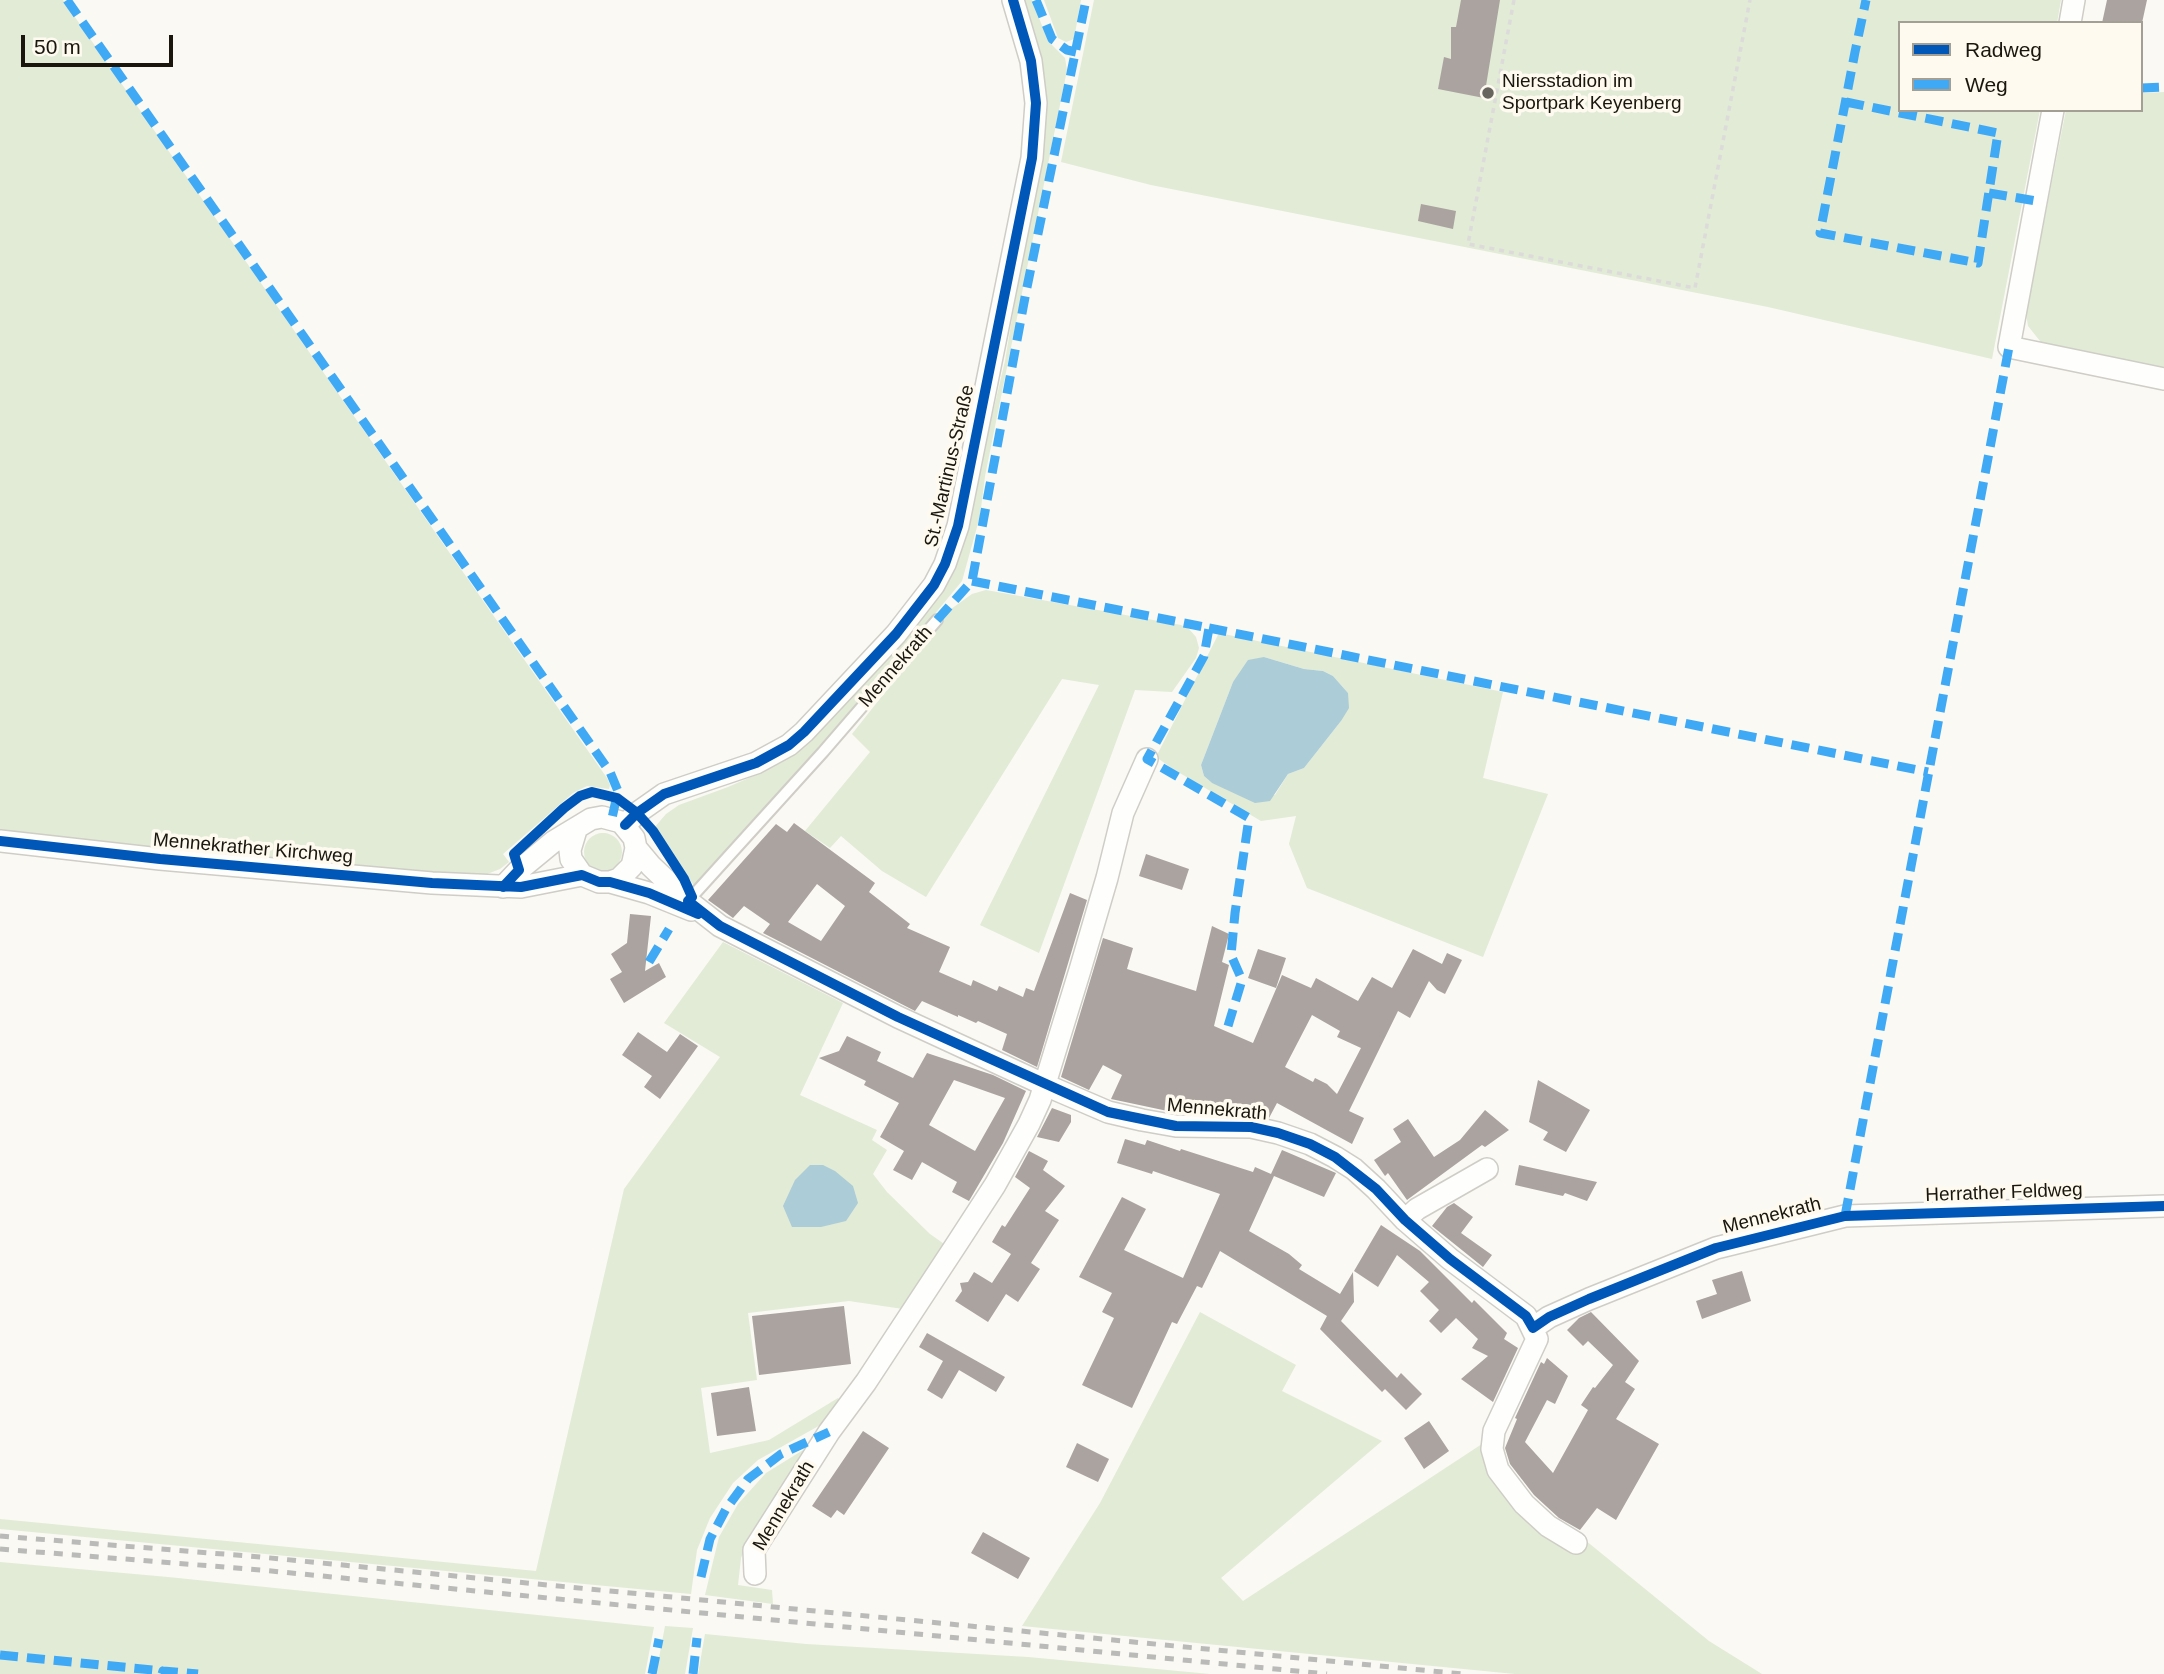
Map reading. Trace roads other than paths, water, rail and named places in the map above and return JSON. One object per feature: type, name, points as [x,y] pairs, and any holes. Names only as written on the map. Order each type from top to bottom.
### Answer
[{"type":"street","name":"St.-Martinus-Straße","points":[[625,825],[664,794],[756,764],[789,745],[896,634],[934,585],[945,564],[958,526],[1032,158],[1036,103],[1031,61],[1013,0]]},
{"type":"street","points":[[2070,21],[2074,0]]},
{"type":"street","points":[[2053,112],[2009,347],[2164,379]]},
{"type":"street","name":"Mennekrath","points":[[755,1574],[754,1550],[829,1432],[866,1381],[995,1185],[1029,1124],[1040,1100],[1103,891],[1123,813],[1147,759]]},
{"type":"street","points":[[503,887],[553,842],[592,819],[602,817],[612,818],[625,825],[634,838],[636,848],[632,866],[626,873],[610,882]]},
{"type":"street","points":[[576,830],[570,850],[571,859],[582,875]]},
{"type":"street","name":"Mennekrather Kirchweg","points":[[0,841],[160,859],[432,883],[522,887],[582,875],[599,883],[610,882]]},
{"type":"street","name":"Mennekrath","points":[[636,848],[650,866],[708,918]]},
{"type":"street","name":"Mennekrath","points":[[610,882],[649,893],[708,918],[821,979],[1108,1112],[1176,1126],[1251,1127],[1310,1144],[1354,1170],[1450,1259],[1526,1316],[1533,1328],[1579,1303],[1716,1248],[1845,1216]]},
{"type":"street","points":[[1405,1220],[1417,1209],[1487,1169]]},
{"type":"street","name":"Herrather Feldweg","points":[[1845,1216],[2164,1206]]},
{"type":"street","points":[[1533,1328],[1537,1339],[1494,1430],[1492,1450],[1498,1470],[1524,1504],[1548,1526],[1576,1543]]},
{"type":"lane","name":"Mennekrath","points":[[688,901],[823,752],[937,620]]},
{"type":"water","points":[[1264,657],[1304,669],[1323,671],[1333,676],[1348,693],[1349,708],[1304,768],[1288,774],[1270,801],[1255,803],[1212,783],[1204,776],[1201,765],[1233,682],[1248,660]]},
{"type":"water","points":[[810,1165],[823,1165],[853,1186],[858,1203],[846,1221],[821,1227],[792,1227],[783,1206],[795,1180]]},
{"type":"railway","points":[[0,1536],[260,1557],[1463,1674]]},
{"type":"railway","points":[[0,1549],[261,1570],[1327,1674]]},
{"type":"place","name":"Niersstadion im Sportpark Keyenberg","points":[[1488,93]]}]
